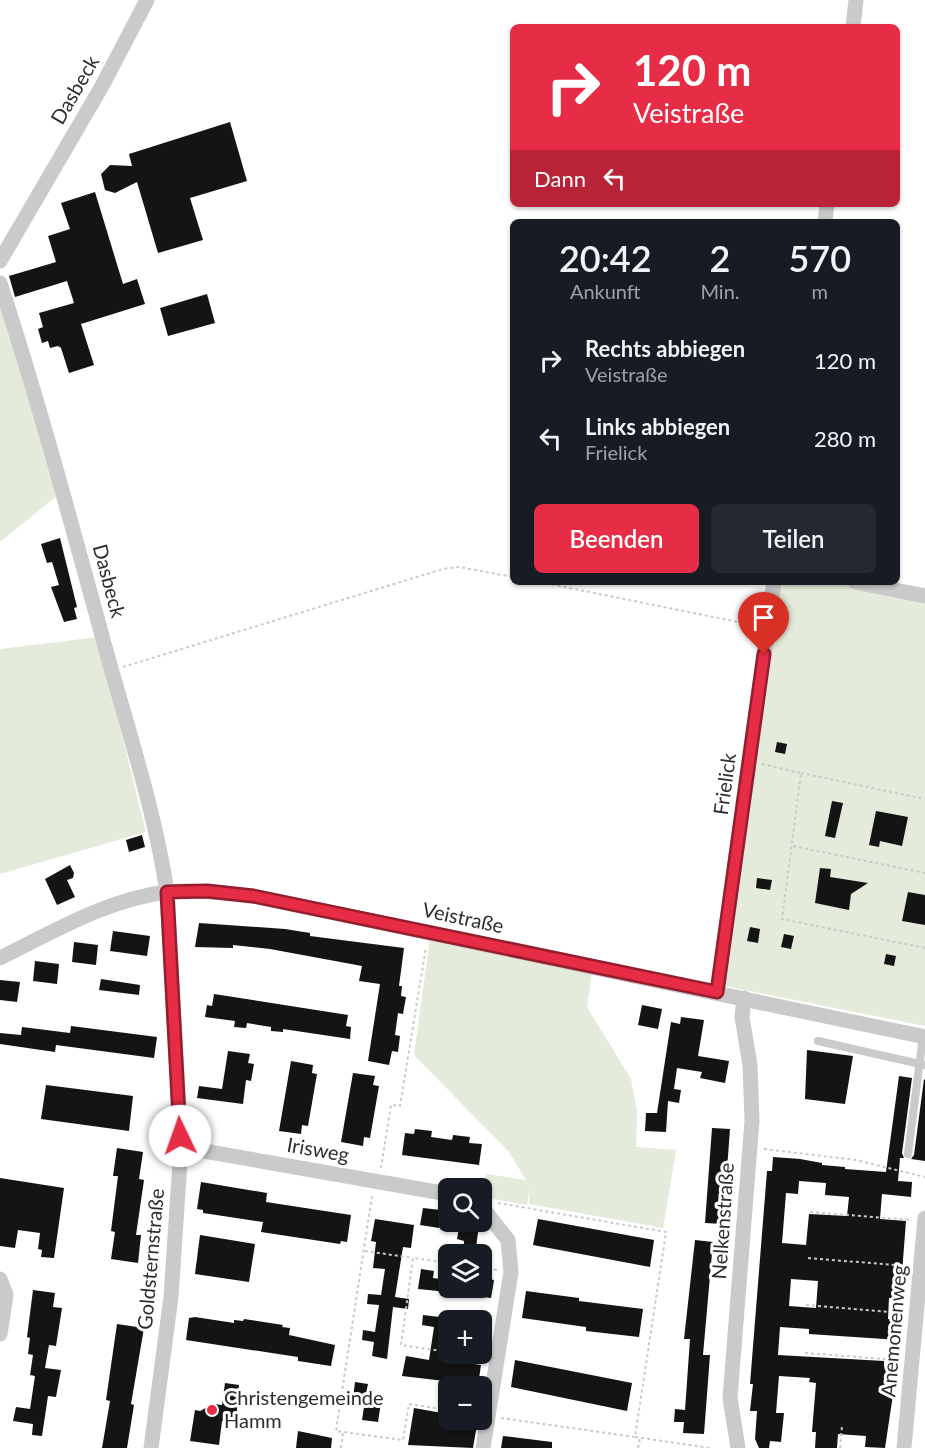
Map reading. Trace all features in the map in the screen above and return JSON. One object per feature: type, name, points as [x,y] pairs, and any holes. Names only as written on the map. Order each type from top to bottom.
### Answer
[{"type":"street","name":"Dasbeck","points":[[0,261],[102,86],[147,0]]},
{"type":"street","points":[[853,24],[856,0]]},
{"type":"street","name":"Dasbeck","points":[[0,283],[68,509],[161,854],[167,892]]},
{"type":"street","name":"Frielick","points":[[717,992],[774,585]]},
{"type":"street","points":[[870,585],[925,596]]},
{"type":"street","name":"Veistraße","points":[[0,958],[114,904],[167,892],[207,891],[253,896],[924,1036]]},
{"type":"street","name":"Goldsternstraße","points":[[151,1448],[171,1297],[181,1147],[167,892]]},
{"type":"street","name":"Nelkenstraße","points":[[738,1448],[730,1398],[752,1091],[742,1017],[744,998]]},
{"type":"street","name":"Irisweg","points":[[181,1147],[438,1192]]},
{"type":"street","points":[[492,1219],[508,1240],[512,1272],[492,1398]]},
{"type":"street","name":"Anemonenweg","points":[[904,1448],[925,1219]]},
{"type":"street","points":[[0,1279],[6,1288],[0,1334]]},
{"type":"street","points":[[483,1448],[486,1430]]},
{"type":"lane","points":[[908,1155],[924,1036]]},
{"type":"lane","points":[[818,1041],[922,1064]]},
{"type":"path","points":[[116,669],[430,572],[459,567],[510,576]]},
{"type":"path","points":[[555,585],[768,628]]},
{"type":"path","points":[[749,762],[925,799]]},
{"type":"path","points":[[801,773],[782,920],[925,948]]},
{"type":"path","points":[[791,846],[925,873]]},
{"type":"path","points":[[428,932],[400,1106],[391,1105],[376,1182],[336,1431],[403,1440],[409,1404],[438,1408]]},
{"type":"path","points":[[749,1148],[856,1160],[925,1177]]},
{"type":"path","points":[[492,1205],[496,1203],[666,1232],[635,1437]]},
{"type":"path","points":[[810,1212],[925,1219]]},
{"type":"path","points":[[364,1251],[438,1262]]},
{"type":"path","points":[[413,1258],[400,1345],[438,1351]]},
{"type":"path","points":[[808,1258],[921,1268]]},
{"type":"path","points":[[806,1305],[916,1314]]},
{"type":"path","points":[[805,1353],[912,1361]]},
{"type":"path","points":[[492,1358],[498,1359]]},
{"type":"path","points":[[492,1417],[710,1448]]},
{"type":"path","points":[[840,1448],[842,1426]]},
{"type":"path","points":[[341,1448],[343,1432]]},
{"type":"path","points":[[638,1448],[640,1438]]},
{"type":"green space","points":[[0,296],[58,495],[0,542]]},
{"type":"green space","points":[[778,585],[848,585],[925,601],[925,1026],[724,986]]},
{"type":"green space","points":[[98,637],[146,832],[0,874],[0,649]]},
{"type":"green space","points":[[430,938],[592,972],[587,1007],[631,1079],[637,1111],[636,1147],[676,1150],[663,1228],[529,1204],[530,1187],[527,1205],[492,1199],[492,1178],[485,1178],[486,1174],[526,1180],[509,1152],[414,1055]]},
{"type":"building","points":[[230,122],[247,181],[190,198],[203,240],[158,253],[137,182],[115,193],[105,190],[101,174],[110,165],[132,166],[129,154]]},
{"type":"building","points":[[95,192],[123,284],[137,279],[145,304],[81,324],[94,365],[69,373],[61,348],[58,346],[50,348],[48,341],[42,343],[38,329],[43,327],[39,313],[74,303],[67,281],[15,297],[9,276],[56,262],[48,236],[70,229],[61,203]]},
{"type":"building","points":[[207,294],[215,323],[168,336],[160,308]]},
{"type":"building","points":[[60,538],[77,607],[74,608],[77,619],[64,622],[51,587],[59,585],[52,562],[47,563],[41,544]]},
{"type":"building","points":[[777,742],[787,744],[785,754],[775,752]]},
{"type":"building","points":[[832,801],[843,803],[835,838],[825,836]]},
{"type":"building","points":[[876,811],[908,817],[902,846],[880,841],[879,847],[869,845]]},
{"type":"building","points":[[142,835],[145,847],[129,852],[126,840]]},
{"type":"building","points":[[70,865],[74,873],[73,878],[67,880],[75,897],[57,905],[45,879]]},
{"type":"building","points":[[820,868],[831,869],[830,877],[868,883],[851,894],[849,910],[815,903]]},
{"type":"building","points":[[757,878],[772,880],[770,890],[756,888]]},
{"type":"building","points":[[908,892],[925,895],[925,925],[902,921]]},
{"type":"building","points":[[199,923],[285,929],[310,933],[310,936],[404,948],[399,986],[402,986],[401,996],[406,997],[403,1014],[398,1013],[395,1035],[400,1036],[398,1052],[392,1051],[389,1065],[368,1061],[380,984],[359,981],[362,966],[270,949],[233,945],[233,948],[195,947]]},
{"type":"building","points":[[750,927],[760,929],[758,943],[747,941]]},
{"type":"building","points":[[113,931],[150,936],[147,956],[110,951]]},
{"type":"building","points":[[784,934],[794,936],[791,949],[781,947]]},
{"type":"building","points":[[74,942],[98,945],[96,965],[72,962]]},
{"type":"building","points":[[886,954],[896,956],[894,966],[884,964]]},
{"type":"building","points":[[35,961],[59,964],[57,984],[33,981]]},
{"type":"building","points":[[101,979],[140,985],[139,995],[99,990]]},
{"type":"building","points":[[0,980],[20,982],[17,1002],[0,1000]]},
{"type":"building","points":[[214,994],[348,1015],[346,1026],[351,1027],[350,1039],[283,1029],[283,1032],[271,1031],[271,1027],[247,1023],[246,1028],[234,1027],[235,1021],[205,1017],[207,1005],[212,1006]]},
{"type":"building","points":[[642,1005],[662,1009],[658,1029],[638,1025]]},
{"type":"building","points":[[681,1017],[704,1020],[698,1056],[729,1061],[725,1083],[700,1078],[702,1072],[677,1068],[674,1089],[681,1090],[679,1103],[668,1101],[666,1132],[645,1131],[646,1113],[657,1113],[671,1022],[680,1024]]},
{"type":"building","points":[[71,1026],[157,1037],[154,1058],[56,1045],[55,1052],[0,1044],[0,1033],[21,1035],[22,1027],[70,1033]]},
{"type":"building","points":[[807,1050],[853,1056],[845,1104],[805,1099]]},
{"type":"building","points":[[228,1051],[250,1054],[248,1063],[254,1064],[251,1081],[246,1080],[243,1104],[197,1098],[199,1086],[222,1089]]},
{"type":"building","points":[[291,1061],[313,1065],[312,1073],[317,1074],[308,1126],[302,1125],[301,1134],[279,1131]]},
{"type":"building","points":[[353,1073],[375,1076],[373,1085],[379,1086],[370,1138],[364,1137],[363,1146],[341,1142]]},
{"type":"building","points":[[899,1076],[912,1078],[902,1153],[904,1158],[900,1158],[898,1181],[912,1182],[911,1197],[882,1194],[880,1219],[906,1221],[900,1299],[889,1298],[888,1319],[901,1320],[899,1340],[809,1334],[809,1329],[780,1327],[778,1355],[884,1361],[884,1367],[897,1368],[885,1448],[865,1447],[866,1436],[838,1434],[837,1448],[815,1448],[816,1432],[812,1432],[816,1383],[809,1382],[810,1378],[779,1376],[776,1413],[784,1413],[781,1442],[770,1441],[769,1448],[759,1448],[755,1439],[757,1411],[750,1411],[753,1384],[750,1384],[767,1171],[772,1171],[773,1157],[800,1159],[822,1163],[822,1165],[845,1167],[845,1169],[886,1172]],"holes":[[[799,1181],[826,1183],[825,1195],[849,1197],[847,1216],[809,1214],[806,1245],[782,1243],[786,1193],[798,1194]],[[791,1279],[818,1281],[816,1308],[789,1306]]]},
{"type":"building","points":[[924,1079],[925,1161],[911,1159],[914,1155]]},
{"type":"building","points":[[46,1085],[133,1096],[129,1131],[41,1119]]},
{"type":"building","points":[[712,1128],[730,1129],[723,1224],[705,1223]]},
{"type":"building","points":[[415,1129],[432,1131],[431,1137],[452,1140],[453,1135],[470,1137],[469,1143],[482,1144],[479,1165],[402,1155],[405,1133],[414,1134]]},
{"type":"building","points":[[117,1148],[143,1152],[139,1179],[144,1180],[136,1235],[141,1235],[138,1263],[111,1259],[115,1232],[111,1231],[118,1176],[113,1176]]},
{"type":"building","points":[[0,1178],[64,1188],[54,1258],[41,1257],[42,1250],[38,1249],[40,1233],[18,1230],[15,1248],[0,1246]]},
{"type":"building","points":[[201,1182],[267,1193],[266,1202],[351,1215],[347,1242],[341,1241],[340,1244],[261,1232],[263,1222],[203,1213],[203,1210],[197,1209]]},
{"type":"building","points":[[423,1208],[438,1210],[438,1228],[420,1225]]},
{"type":"building","points":[[375,1219],[414,1225],[411,1248],[403,1247],[395,1297],[409,1299],[408,1309],[393,1307],[387,1359],[372,1356],[374,1342],[362,1340],[363,1330],[375,1332],[379,1305],[367,1304],[368,1294],[381,1295],[385,1269],[373,1268],[376,1242],[371,1241]]},
{"type":"building","points":[[538,1219],[654,1240],[650,1267],[533,1245]]},
{"type":"building","points":[[458,1232],[478,1232],[477,1244],[464,1244],[464,1241],[457,1239]]},
{"type":"building","points":[[200,1235],[255,1244],[249,1282],[195,1274]]},
{"type":"building","points":[[695,1240],[713,1242],[703,1355],[710,1355],[704,1434],[683,1433],[684,1422],[674,1422],[675,1409],[685,1410],[690,1339],[684,1339]]},
{"type":"building","points":[[421,1269],[434,1271],[433,1278],[438,1279],[438,1291],[418,1289]]},
{"type":"building","points":[[33,1290],[55,1293],[53,1307],[62,1308],[56,1346],[49,1345],[45,1368],[61,1370],[56,1397],[48,1396],[42,1436],[32,1435],[33,1424],[13,1421],[16,1407],[30,1409],[35,1376],[30,1375],[33,1355],[28,1354],[30,1338],[27,1337]]},
{"type":"building","points":[[526,1291],[579,1298],[579,1301],[643,1309],[639,1337],[586,1331],[586,1327],[522,1318]]},
{"type":"building","points":[[423,1315],[438,1317],[438,1364],[481,1365],[479,1376],[438,1376],[438,1380],[402,1376],[406,1356],[429,1360],[434,1327],[422,1325]]},
{"type":"building","points":[[189,1318],[234,1323],[234,1320],[243,1321],[244,1319],[283,1325],[282,1327],[290,1328],[289,1335],[335,1345],[331,1366],[298,1361],[298,1357],[186,1340]]},
{"type":"building","points":[[117,1324],[144,1328],[131,1404],[134,1405],[127,1448],[102,1448],[110,1401],[106,1400]]},
{"type":"building","points":[[515,1360],[632,1383],[627,1411],[511,1387]]},
{"type":"building","points":[[355,1382],[368,1384],[366,1394],[382,1396],[378,1422],[362,1420],[364,1407],[352,1406]]},
{"type":"building","points":[[225,1383],[239,1385],[236,1422],[222,1421],[219,1445],[190,1441],[195,1410],[200,1411],[213,1404],[222,1405]]},
{"type":"building","points":[[414,1408],[438,1412],[438,1430],[476,1430],[473,1448],[408,1445]]},
{"type":"building","points":[[298,1431],[332,1438],[331,1448],[296,1448]]},
{"type":"building","points":[[503,1436],[552,1442],[552,1448],[501,1448]]},
{"type":"place","name":"Christengemeinde Hamm","points":[[212,1410]]},
{"type":"route","points":[[180,1136],[167,892],[207,891],[253,896],[717,992],[764,654]]}]
